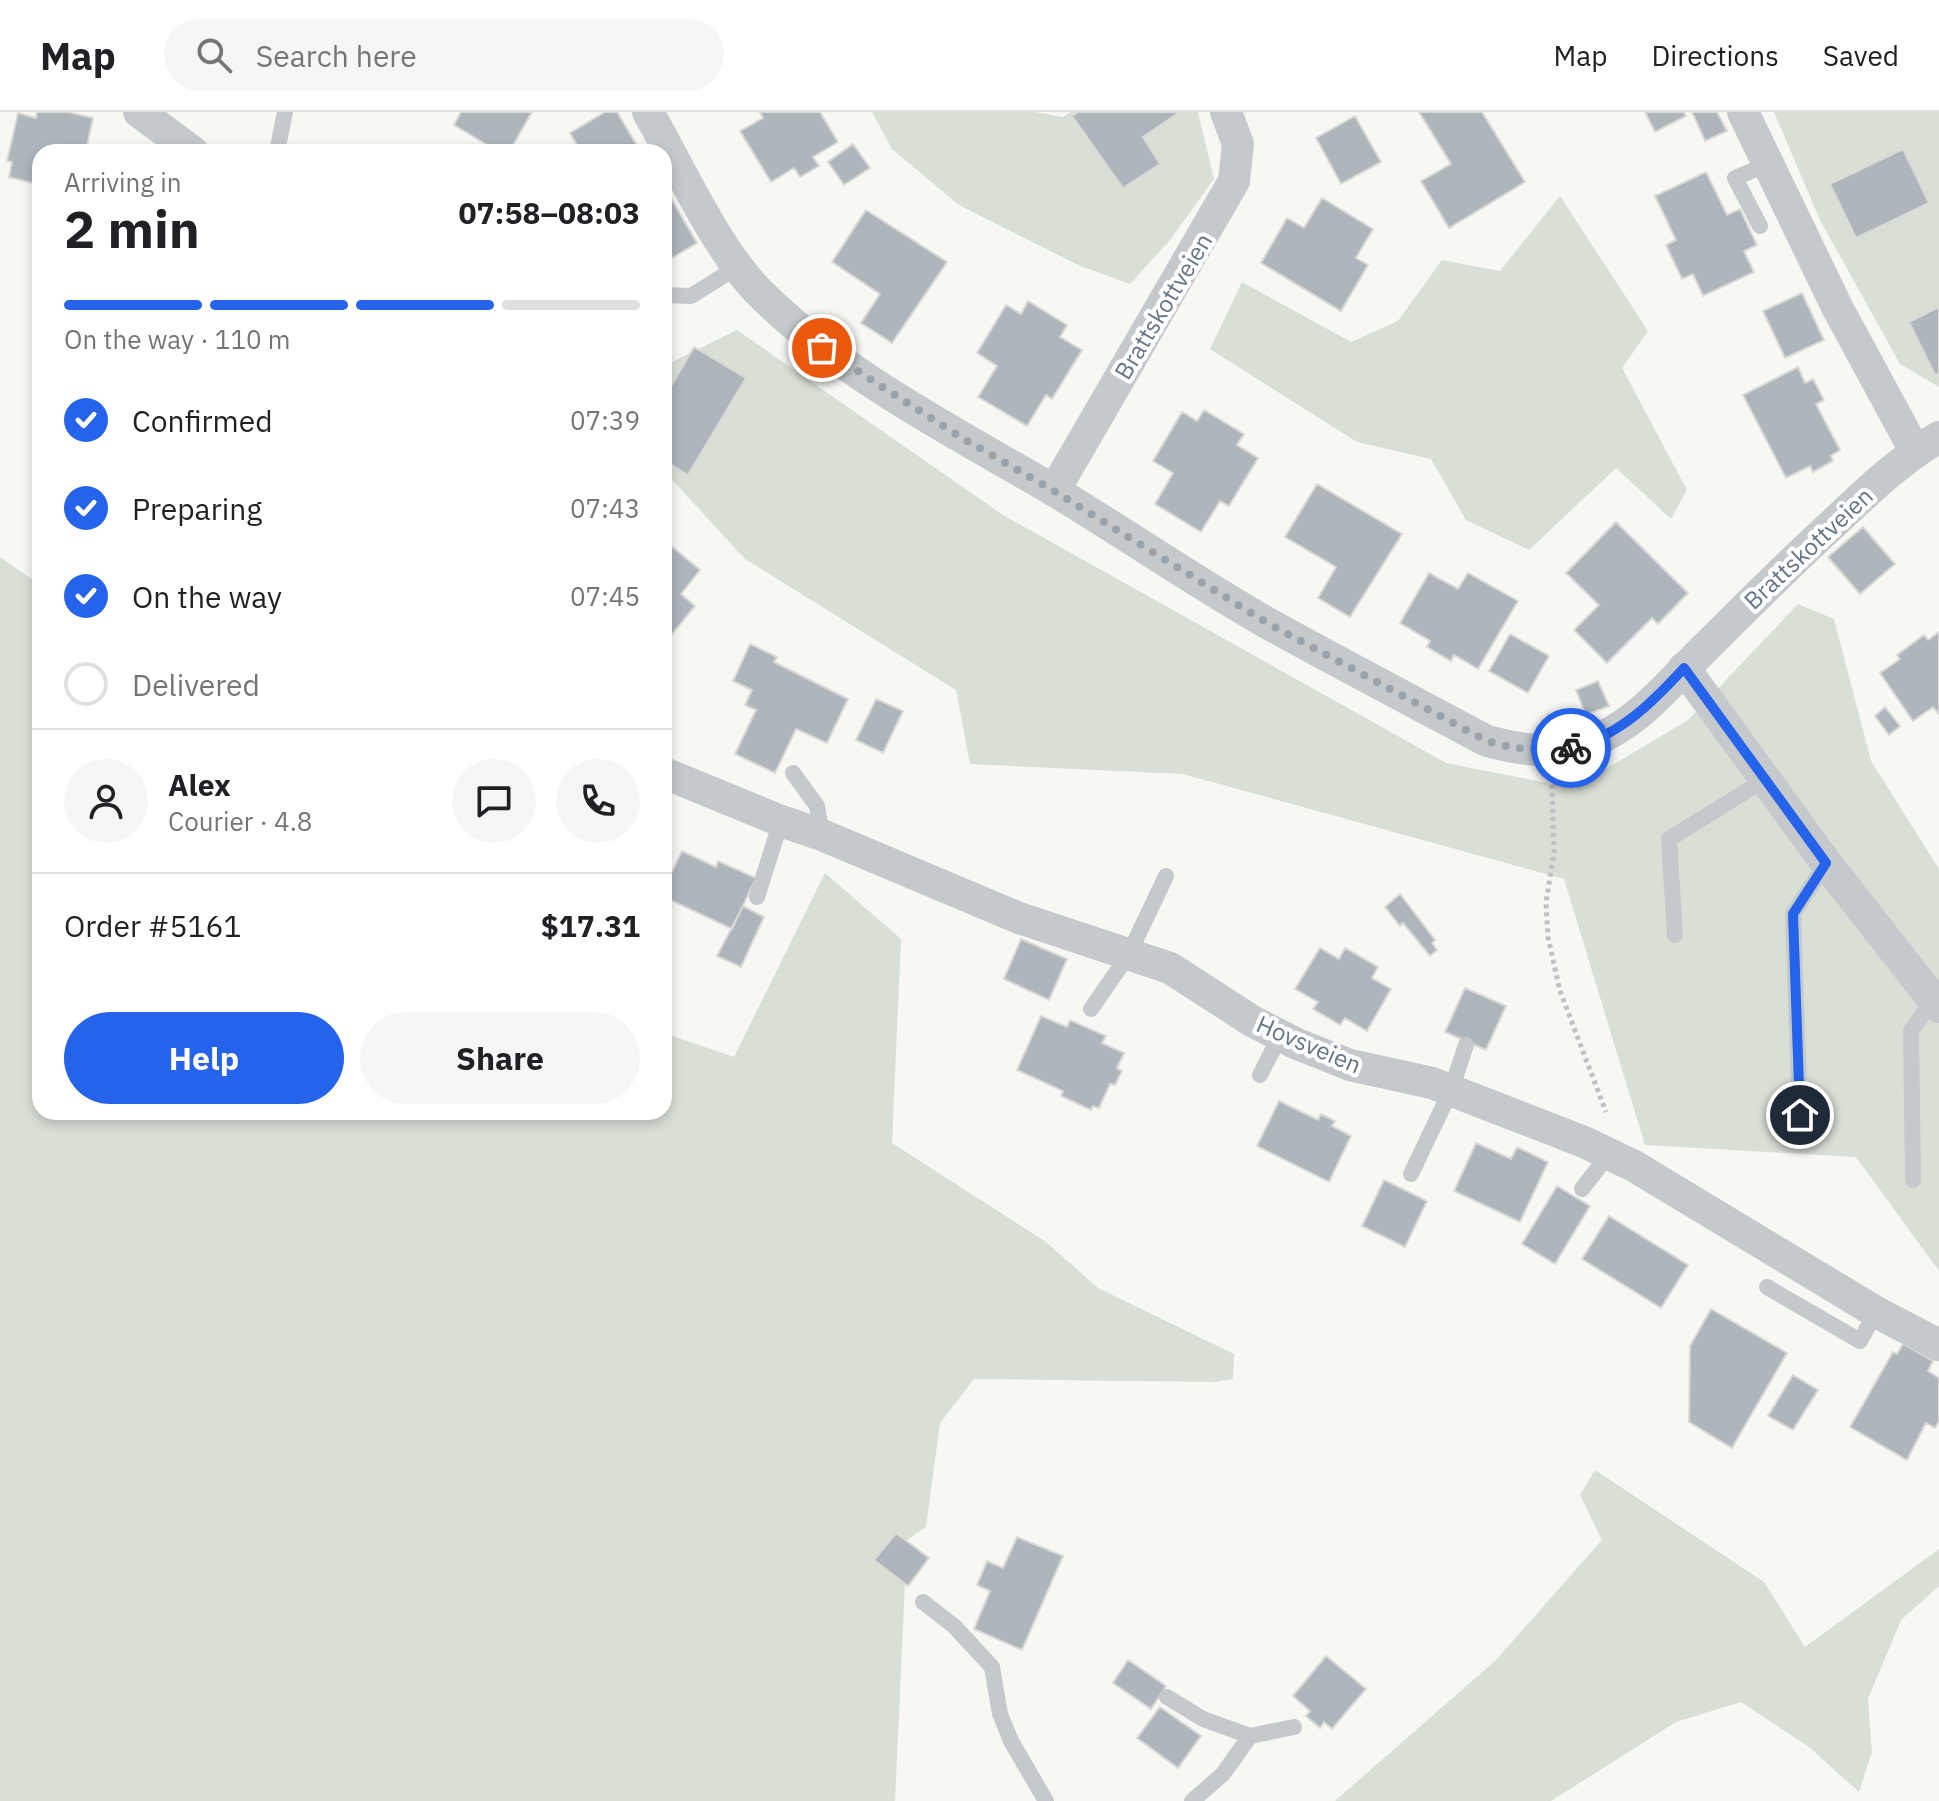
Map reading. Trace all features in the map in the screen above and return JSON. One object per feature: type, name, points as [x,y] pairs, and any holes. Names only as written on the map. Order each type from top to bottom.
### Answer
[{"type":"street","points":[[139,112],[182,144]]},
{"type":"street","name":"Brattskottveien","points":[[648,112],[666,144]]},
{"type":"street","name":"Brattskottveien","points":[[1054,491],[1234,181],[1238,144],[1226,112]]},
{"type":"street","points":[[1743,112],[1837,307],[1927,444]]},
{"type":"street","name":"Brattskottveien","points":[[672,155],[717,235],[739,266],[766,299],[807,337],[837,359],[1269,624],[1487,741],[1522,750],[1548,752],[1590,743],[1622,726],[1649,706],[1812,543],[1927,444]]},
{"type":"street","points":[[1684,668],[1826,863],[1936,1003]]},
{"type":"street","name":"Hovsveien","points":[[672,776],[1019,918],[1170,968],[1280,1036],[1350,1065],[1432,1083],[1622,1160],[1876,1312],[1939,1345]]},
{"type":"lane","points":[[279,144],[285,112]]},
{"type":"lane","points":[[1760,226],[1735,178],[1768,164]]},
{"type":"lane","points":[[672,295],[691,296],[739,266]]},
{"type":"lane","points":[[793,773],[817,806],[822,835]]},
{"type":"lane","points":[[1675,935],[1669,839],[1766,779]]},
{"type":"lane","points":[[757,897],[781,821]]},
{"type":"lane","points":[[1800,1115],[1793,914],[1826,863]]},
{"type":"lane","points":[[1091,1009],[1129,954],[1166,876]]},
{"type":"lane","points":[[1913,1180],[1911,1031],[1936,1003]]},
{"type":"lane","points":[[1260,1075],[1280,1036]]},
{"type":"lane","points":[[1411,1174],[1451,1090],[1466,1045]]},
{"type":"lane","points":[[1582,1189],[1622,1160]]},
{"type":"lane","points":[[1767,1287],[1860,1341],[1876,1312]]},
{"type":"lane","points":[[923,1602],[954,1626],[992,1667],[1000,1714],[1011,1741],[1046,1801]]},
{"type":"lane","points":[[1167,1697],[1203,1719],[1250,1736],[1294,1727]]},
{"type":"lane","points":[[1192,1801],[1223,1774],[1250,1736]]},
{"type":"path","points":[[1548,752],[1552,774],[1554,852],[1546,903],[1548,937],[1565,1005],[1622,1160]]},
{"type":"shaded area","points":[[872,112],[1035,112],[1063,117],[1071,112],[1198,112],[1214,179],[1170,240],[1130,284],[1078,265],[959,205],[892,149]]},
{"type":"shaded area","points":[[1774,112],[1939,112],[1939,387],[1900,364],[1820,220]]},
{"type":"shaded area","points":[[1560,196],[1648,331],[1622,368],[1687,490],[1671,519],[1616,468],[1529,550],[1466,520],[1431,459],[1357,442],[1210,349],[1242,282],[1351,342],[1398,321],[1442,260],[1500,271]]},
{"type":"shaded area","points":[[737,330],[1003,515],[1446,763],[1574,788],[1688,720],[1798,604],[1834,619],[1871,761],[1939,869],[1939,1271],[1856,1157],[1645,1145],[1564,879],[1183,774],[970,764],[956,690],[745,559],[672,480],[672,362]]},
{"type":"shaded area","points":[[0,557],[32,579],[32,1120],[672,1120],[672,1036],[734,1057],[825,873],[901,939],[892,1143],[1046,1242],[1098,1288],[1234,1354],[1233,1379],[1215,1382],[974,1379],[940,1423],[926,1527],[907,1540],[895,1801],[0,1801]]},
{"type":"shaded area","points":[[1595,1470],[1764,1582],[1805,1647],[1939,1549],[1939,1586],[1901,1620],[1868,1699],[1872,1752],[1859,1792],[1809,1747],[1741,1702],[1676,1722],[1551,1801],[1335,1801],[1495,1661],[1602,1540],[1580,1495]]},
{"type":"building","points":[[37,112],[68,112],[93,118],[87,144],[32,144],[32,183],[9,177],[12,162],[7,161],[18,113],[36,118]]},
{"type":"building","points":[[461,112],[532,112],[514,144],[486,144],[454,125]]},
{"type":"building","points":[[605,112],[617,112],[636,144],[576,144],[570,133]]},
{"type":"building","points":[[760,112],[820,112],[838,142],[813,157],[819,166],[800,177],[794,168],[771,182],[740,131],[763,118]]},
{"type":"building","points":[[1078,112],[1180,112],[1143,137],[1160,164],[1123,188],[1072,116]]},
{"type":"building","points":[[1419,112],[1482,112],[1525,182],[1449,228],[1421,181],[1451,164]]},
{"type":"building","points":[[1645,112],[1684,112],[1686,116],[1655,132]]},
{"type":"building","points":[[1692,112],[1717,112],[1727,131],[1705,141]]},
{"type":"building","points":[[1355,116],[1381,162],[1341,184],[1316,138]]},
{"type":"building","points":[[853,144],[870,168],[844,185],[828,162]]},
{"type":"building","points":[[1903,149],[1929,203],[1856,238],[1830,184]]},
{"type":"building","points":[[1706,172],[1727,215],[1740,209],[1757,245],[1744,251],[1754,272],[1703,296],[1693,274],[1682,279],[1666,245],[1676,240],[1655,196]]},
{"type":"building","points":[[1322,198],[1373,229],[1356,258],[1368,265],[1341,311],[1261,263],[1287,218],[1304,228]]},
{"type":"building","points":[[672,200],[697,243],[672,258]]},
{"type":"building","points":[[866,210],[947,262],[892,343],[861,323],[880,294],[832,262]]},
{"type":"building","points":[[1802,293],[1824,340],[1785,358],[1763,311]]},
{"type":"building","points":[[1028,301],[1067,325],[1060,337],[1082,350],[1052,399],[1046,395],[1027,426],[978,397],[997,366],[977,353],[1006,305],[1021,314]]},
{"type":"building","points":[[1939,307],[1939,373],[1935,375],[1909,322]]},
{"type":"building","points":[[694,347],[746,378],[688,475],[672,465],[672,384]]},
{"type":"building","points":[[1798,367],[1805,383],[1813,379],[1824,400],[1816,404],[1840,450],[1831,456],[1833,461],[1813,472],[1810,466],[1786,478],[1743,395]]},
{"type":"building","points":[[1204,410],[1244,434],[1237,445],[1258,458],[1229,506],[1220,501],[1201,532],[1155,504],[1173,473],[1153,461],[1182,412],[1197,421]]},
{"type":"building","points":[[1317,484],[1402,534],[1350,617],[1318,598],[1336,567],[1285,537]]},
{"type":"building","points":[[1616,522],[1688,593],[1658,624],[1652,618],[1607,663],[1574,630],[1599,605],[1566,573]]},
{"type":"building","points":[[1863,527],[1895,564],[1860,594],[1828,557]]},
{"type":"building","points":[[672,547],[700,570],[681,594],[695,606],[672,634]]},
{"type":"building","points":[[1429,573],[1458,589],[1468,573],[1518,601],[1478,669],[1454,655],[1451,661],[1427,647],[1430,641],[1400,623]]},
{"type":"building","points":[[1939,632],[1939,714],[1933,707],[1913,721],[1880,673],[1900,659],[1897,655],[1924,635],[1928,640]]},
{"type":"building","points":[[1510,634],[1549,656],[1528,693],[1489,671]]},
{"type":"building","points":[[750,644],[777,657],[774,662],[848,699],[827,743],[796,729],[775,773],[735,754],[756,710],[745,705],[752,690],[733,681]]},
{"type":"building","points":[[1598,681],[1609,706],[1586,715],[1576,690]]},
{"type":"building","points":[[876,699],[903,711],[883,753],[856,740]]},
{"type":"building","points":[[1885,707],[1900,726],[1889,735],[1875,716]]},
{"type":"building","points":[[682,851],[716,867],[718,861],[756,878],[732,929],[672,901],[672,872]]},
{"type":"building","points":[[1400,894],[1435,940],[1432,943],[1437,950],[1430,956],[1403,923],[1400,926],[1385,907]]},
{"type":"building","points":[[743,906],[764,917],[741,967],[717,956]]},
{"type":"building","points":[[1021,939],[1067,959],[1049,1000],[1004,979]]},
{"type":"building","points":[[1320,948],[1339,959],[1345,948],[1378,967],[1372,978],[1391,989],[1367,1031],[1345,1018],[1340,1025],[1313,1009],[1318,1002],[1295,989]]},
{"type":"building","points":[[1465,988],[1506,1006],[1486,1050],[1445,1032]]},
{"type":"building","points":[[1041,1016],[1067,1027],[1070,1020],[1106,1036],[1102,1043],[1124,1053],[1117,1068],[1122,1071],[1115,1085],[1110,1084],[1099,1108],[1093,1106],[1091,1110],[1061,1096],[1063,1091],[1017,1070]]},
{"type":"building","points":[[1279,1101],[1318,1120],[1321,1114],[1335,1121],[1332,1126],[1351,1136],[1329,1182],[1257,1146]]},
{"type":"building","points":[[1476,1143],[1511,1159],[1517,1147],[1548,1162],[1520,1222],[1454,1191]]},
{"type":"building","points":[[1384,1180],[1427,1201],[1405,1247],[1362,1226]]},
{"type":"building","points":[[1557,1186],[1590,1206],[1555,1264],[1522,1244]]},
{"type":"building","points":[[1609,1216],[1688,1265],[1661,1308],[1582,1259]]},
{"type":"building","points":[[1711,1309],[1787,1353],[1732,1448],[1689,1422],[1690,1346]]},
{"type":"building","points":[[1903,1344],[1933,1361],[1928,1371],[1939,1378],[1939,1421],[1935,1428],[1926,1423],[1907,1460],[1850,1427],[1893,1352],[1897,1354]]},
{"type":"building","points":[[1793,1375],[1818,1390],[1793,1430],[1768,1416]]},
{"type":"building","points":[[896,1533],[929,1558],[908,1586],[874,1560]]},
{"type":"building","points":[[1017,1537],[1063,1556],[1022,1650],[974,1629],[990,1591],[977,1585],[987,1561],[1003,1568]]},
{"type":"building","points":[[1326,1656],[1366,1689],[1332,1729],[1324,1722],[1320,1728],[1306,1716],[1310,1711],[1293,1696]]},
{"type":"building","points":[[1128,1660],[1166,1686],[1151,1709],[1113,1683]]},
{"type":"building","points":[[1160,1707],[1201,1736],[1178,1768],[1137,1738]]},
{"type":"way so far","points":[[822,348],[962,438],[1269,624],[1487,741],[1522,750],[1548,752],[1571,748]]},
{"type":"route","points":[[1571,748],[1590,743],[1622,726],[1649,706],[1684,668],[1826,863],[1793,914],[1800,1115]]}]
